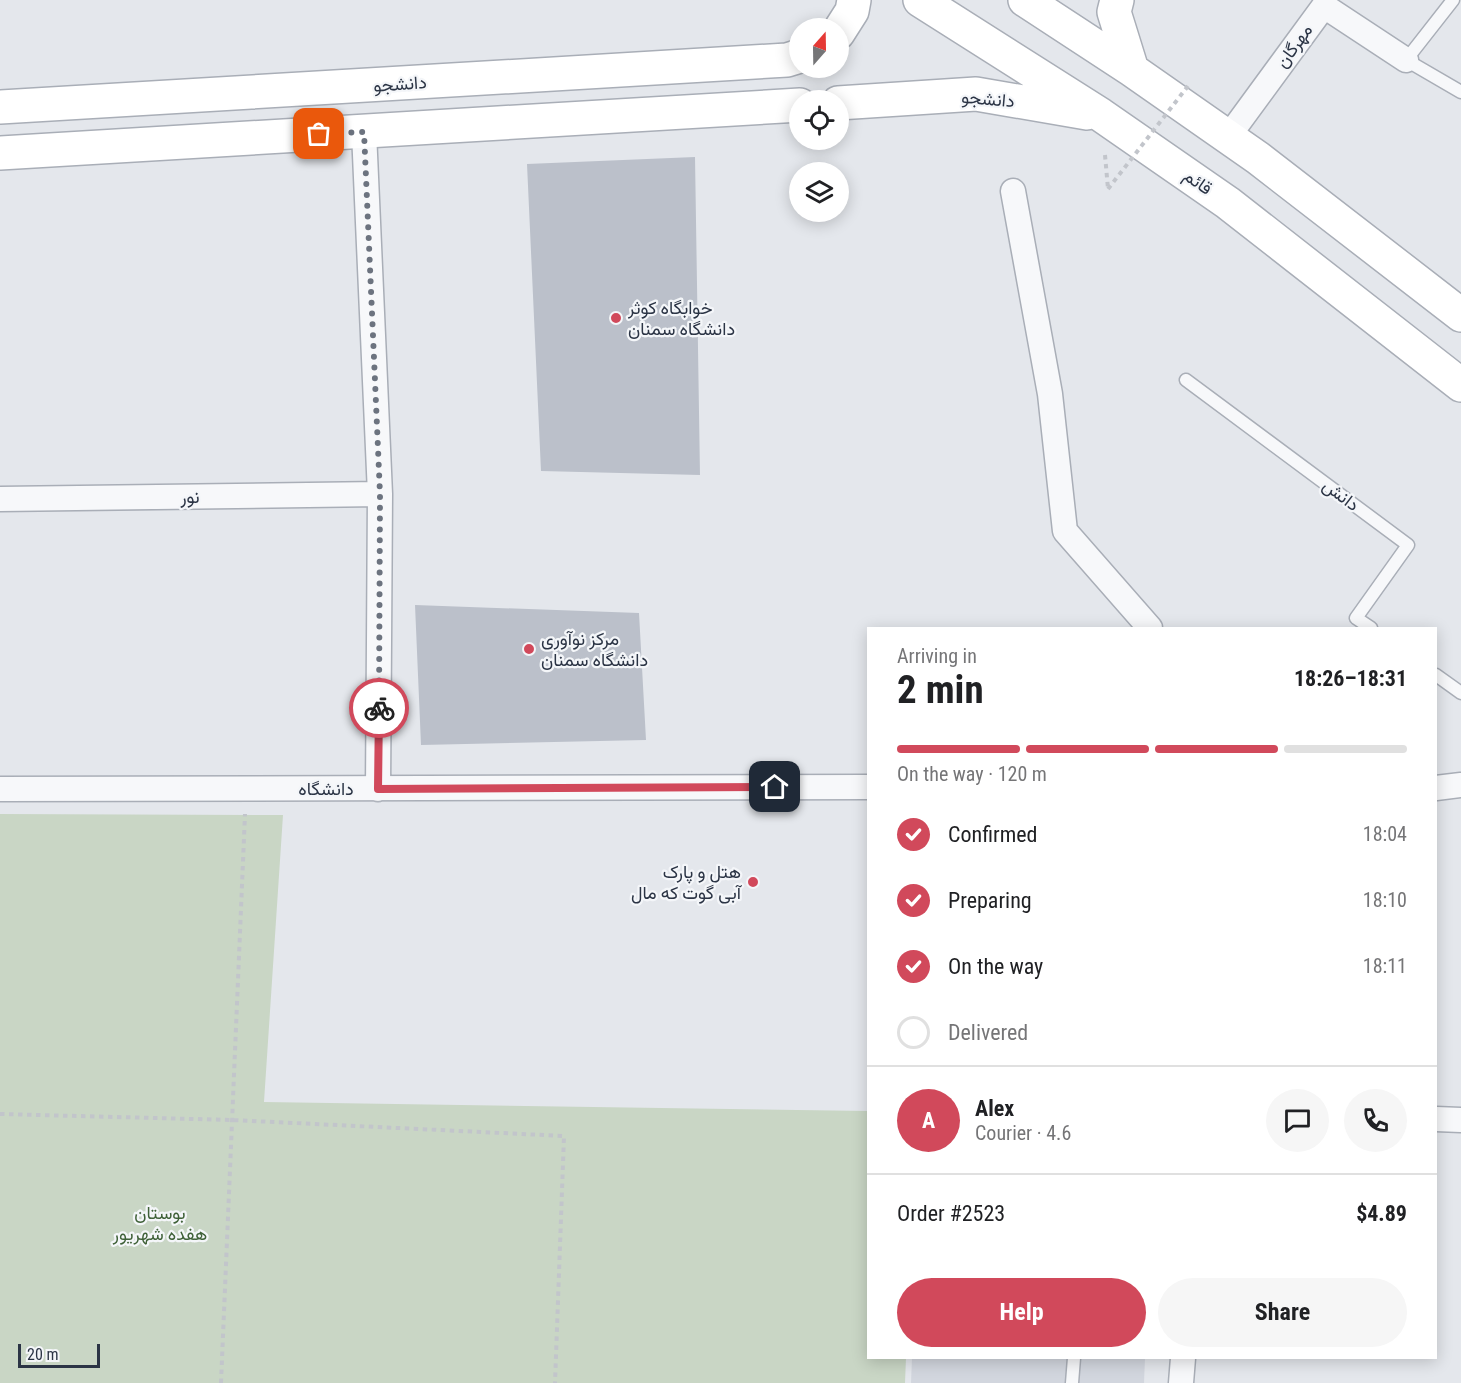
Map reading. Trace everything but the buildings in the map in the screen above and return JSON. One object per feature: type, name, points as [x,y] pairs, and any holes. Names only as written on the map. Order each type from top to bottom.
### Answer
[{"type":"main road","points":[[848,18],[852,11],[854,0]]},
{"type":"main road","name":"قائم","points":[[920,0],[1101,116],[1228,203],[1461,385]]},
{"type":"main road","points":[[1025,0],[1132,70],[1228,137],[1461,315]]},
{"type":"main road","points":[[1117,0],[1114,12],[1132,70]]},
{"type":"main road","name":"دانشجو","points":[[0,107],[789,59]]},
{"type":"main road","points":[[359,86],[364,132]]},
{"type":"main road","name":"دانشجو","points":[[849,102],[976,94],[1101,116]]},
{"type":"main road","points":[[0,153],[789,106]]},
{"type":"street","name":"مهرگان","points":[[1228,137],[1324,6],[1406,60]]},
{"type":"street","points":[[364,132],[380,494],[378,789]]},
{"type":"street","points":[[1013,191],[1050,394],[1065,531],[1149,627]]},
{"type":"street","name":"نور","points":[[0,499],[380,494]]},
{"type":"street","points":[[1437,788],[1461,784]]},
{"type":"street","name":"دانشگاه","points":[[0,789],[867,787]]},
{"type":"street","points":[[1437,1119],[1461,1120]]},
{"type":"street","points":[[1181,1383],[1183,1359]]},
{"type":"lane","points":[[1453,0],[1406,60],[1461,92]]},
{"type":"lane","name":"دانش","points":[[1186,380],[1408,545],[1356,618],[1370,627]]},
{"type":"lane","points":[[1437,676],[1461,693]]},
{"type":"lane","points":[[1072,1383],[1074,1359]]},
{"type":"path","points":[[1108,189],[1188,86]]},
{"type":"path","points":[[221,1383],[246,789]]},
{"type":"path","points":[[0,1114],[232,1120],[564,1136],[555,1383]]},
{"type":"shaded area","points":[[912,1359],[1145,1359],[1144,1383],[911,1383]]},
{"type":"green space","name":"بوستان هفده شهریور","points":[[0,814],[283,815],[264,1102],[867,1111],[867,1359],[906,1359],[905,1383],[0,1383]]},
{"type":"way so far","points":[[319,134],[364,132],[380,494],[379,708]]},
{"type":"place","name":"خوابگاه کوثر دانشگاه سمنان","points":[[616,318]]},
{"type":"place","name":"مرکز نوآوری دانشگاه سمنان","points":[[529,649]]},
{"type":"place","name":"هتل و پارک آبی گوت که مال","points":[[753,882]]},
{"type":"route","points":[[379,708],[378,789],[775,787]]}]
